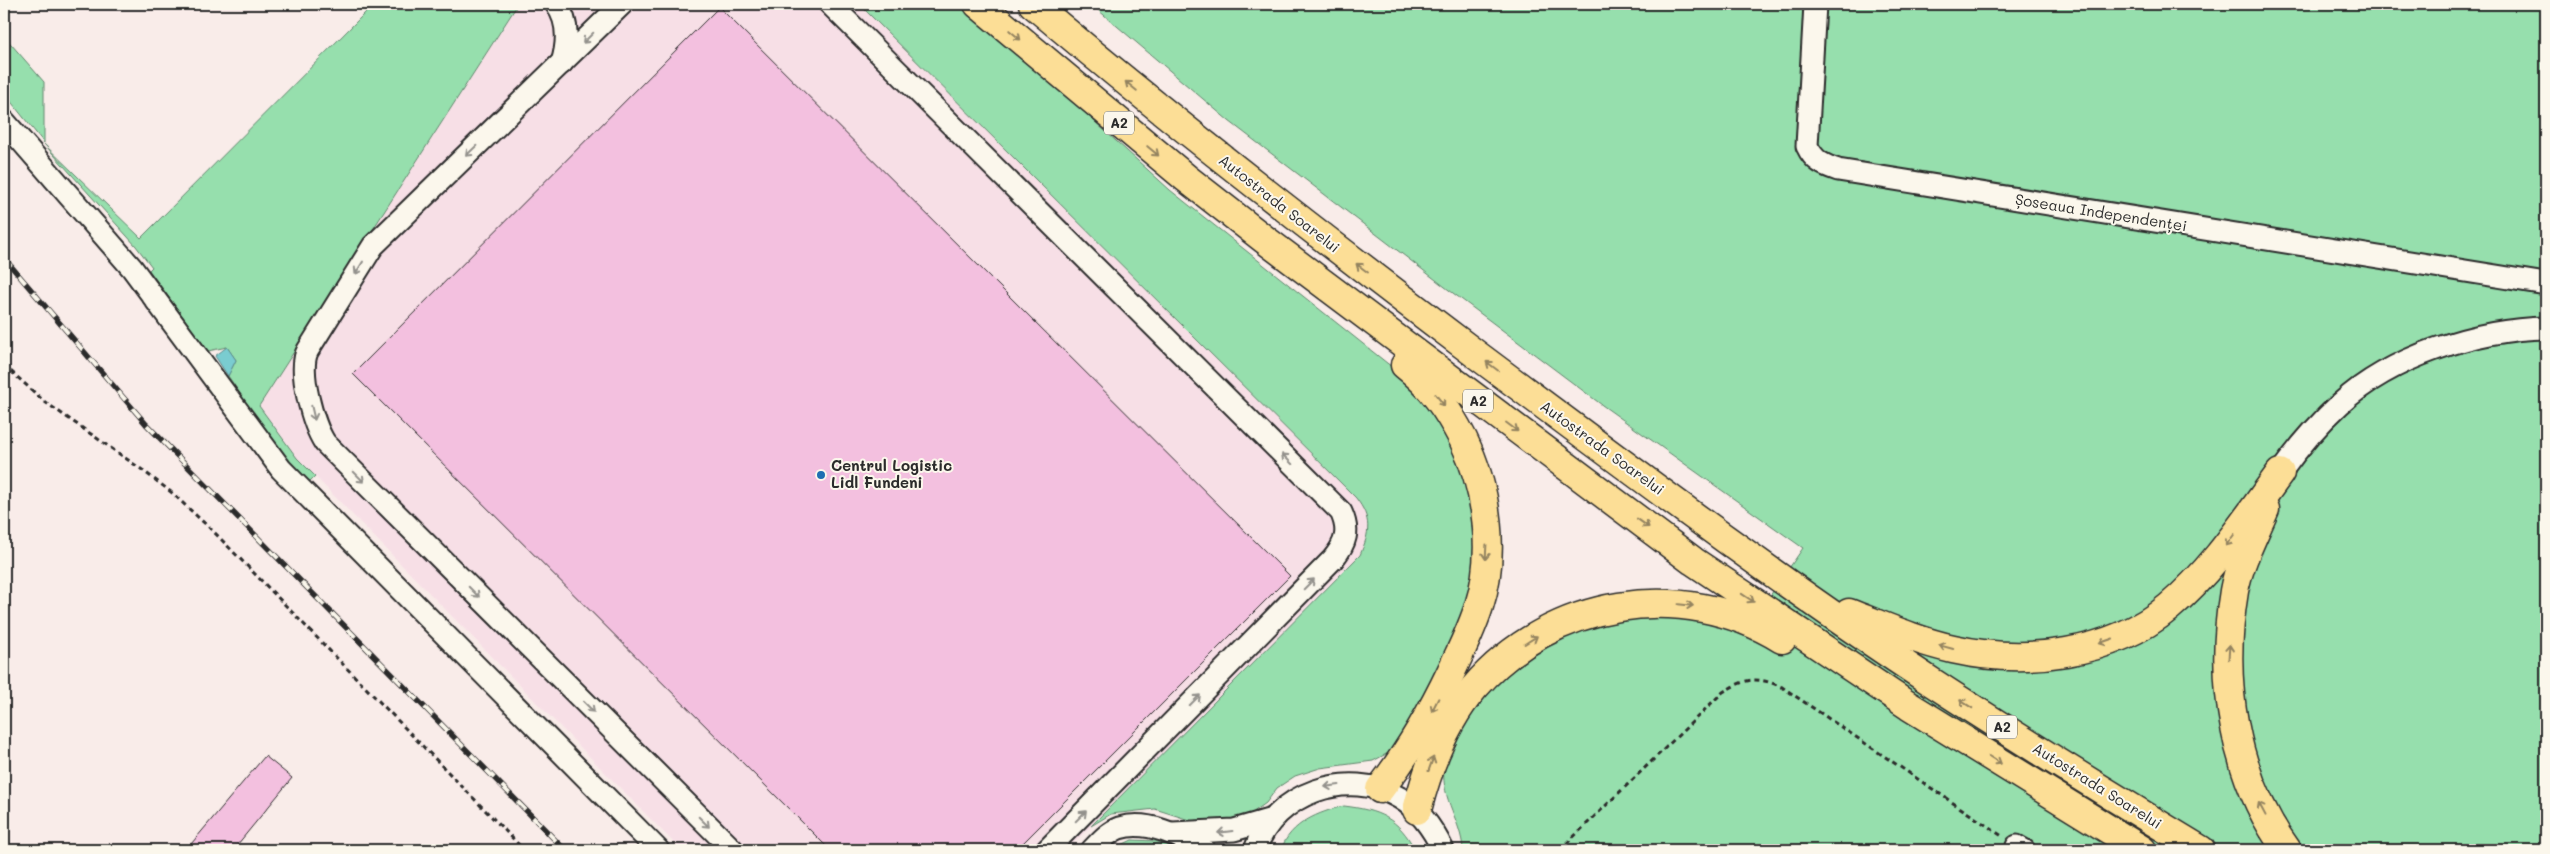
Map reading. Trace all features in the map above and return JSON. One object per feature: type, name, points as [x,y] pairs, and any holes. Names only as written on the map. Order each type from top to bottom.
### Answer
[{"type":"highway","name":"Autostrada Soarelui","points":[[978,4],[1186,178],[1264,239],[1693,561],[1909,706],[2142,850]]},
{"type":"highway","name":"Autostrada Soarelui","points":[[1033,4],[1119,77],[1292,216],[1714,530],[1808,598],[1953,696],[2201,850]]},
{"type":"highway","points":[[1264,239],[1291,278],[1424,380],[1454,420],[1470,453],[1483,497],[1487,536],[1485,578],[1480,604],[1441,693],[1416,741],[1380,789]]},
{"type":"highway","points":[[1808,598],[1921,640],[1953,649],[2013,656],[2083,649],[2114,638],[2146,623],[2169,608],[2219,554],[2280,473]]},
{"type":"highway","points":[[2280,473],[2234,590],[2227,682],[2245,770],[2258,802],[2287,850]]},
{"type":"highway","points":[[1416,810],[1432,758],[1457,710],[1473,689],[1517,648],[1548,629],[1585,613],[1625,605],[1661,602],[1720,611],[1760,626],[1819,662],[1909,706]]},
{"type":"street","points":[[556,4],[564,19],[566,34],[562,63]]},
{"type":"street","points":[[622,4],[374,246],[308,350],[302,366],[316,424],[325,443],[733,850]]},
{"type":"street","points":[[830,4],[1341,512],[1346,524],[1347,537],[1334,559],[1047,850]]},
{"type":"street","name":"Șoseaua Independenței","points":[[1815,4],[1807,146],[1812,156],[1822,165],[1838,170],[2546,284]]},
{"type":"street","points":[[4,121],[132,268],[281,469],[658,850]]},
{"type":"street","points":[[2280,473],[2306,438],[2341,403],[2384,373],[2434,350],[2483,335],[2523,328],[2546,328]]},
{"type":"street","points":[[1255,850],[1258,840],[1272,819],[1294,800],[1321,788],[1351,784],[1380,789],[1400,798],[1416,810],[1433,830],[1442,850]]},
{"type":"street","points":[[1092,850],[1117,828],[1134,826],[1173,833],[1234,830],[1272,819]]},
{"type":"street","points":[[1173,833],[1204,850]]},
{"type":"path","points":[[4,365],[45,402],[149,475],[214,532],[524,850]]},
{"type":"path","points":[[1560,850],[1723,692],[1749,679],[1766,680],[1782,687],[2020,848]]},
{"type":"shaded area","name":"Centrul Logistic Lidl Fundeni","points":[[518,4],[926,4],[1436,429],[1361,555],[1067,850],[681,850],[297,458],[259,406]]},
{"type":"green space","points":[[374,4],[518,4],[259,406],[297,458],[315,476],[309,482],[278,449],[228,376],[236,360],[227,347],[208,351],[149,270],[152,267],[136,246],[44,144],[141,238]]},
{"type":"green space","points":[[859,4],[965,4],[1170,190],[1427,395],[1473,490],[1478,541],[1473,589],[1452,645],[1405,737],[1388,753],[1373,761],[1320,768],[1295,776],[1277,788],[1266,803],[1245,818],[1221,825],[1199,823],[1155,809],[1111,814],[1091,826],[1360,555],[1366,539],[1367,519],[1356,498]]},
{"type":"green space","points":[[1091,4],[2546,4],[2546,850],[1463,850],[1462,840],[1446,791],[1444,780],[1445,763],[1452,746],[1468,719],[1497,683],[1519,664],[1543,648],[1596,626],[1625,620],[1692,616],[1747,629],[1803,548],[1602,405],[1449,290],[1229,121]]},
{"type":"green space","points":[[4,36],[44,82],[44,143],[4,93]]},
{"type":"green space","points":[[1344,806],[1367,810],[1386,818],[1402,830],[1415,850],[1281,850],[1291,833],[1306,820],[1315,815]]},
{"type":"green space","points":[[1132,840],[1155,841],[1180,850],[1111,850]]},
{"type":"water","points":[[227,347],[236,360],[228,376],[215,356]]},
{"type":"building","name":"Centrul Logistic Lidl Fundeni","points":[[719,7],[1290,576],[1016,850],[830,850],[353,374]]},
{"type":"building","points":[[265,756],[292,778],[233,850],[186,850]]},
{"type":"railway","points":[[4,258],[146,424],[565,850]]},
{"type":"place","name":"Centrul Logistic Lidl Fundeni","points":[[821,475]]}]
